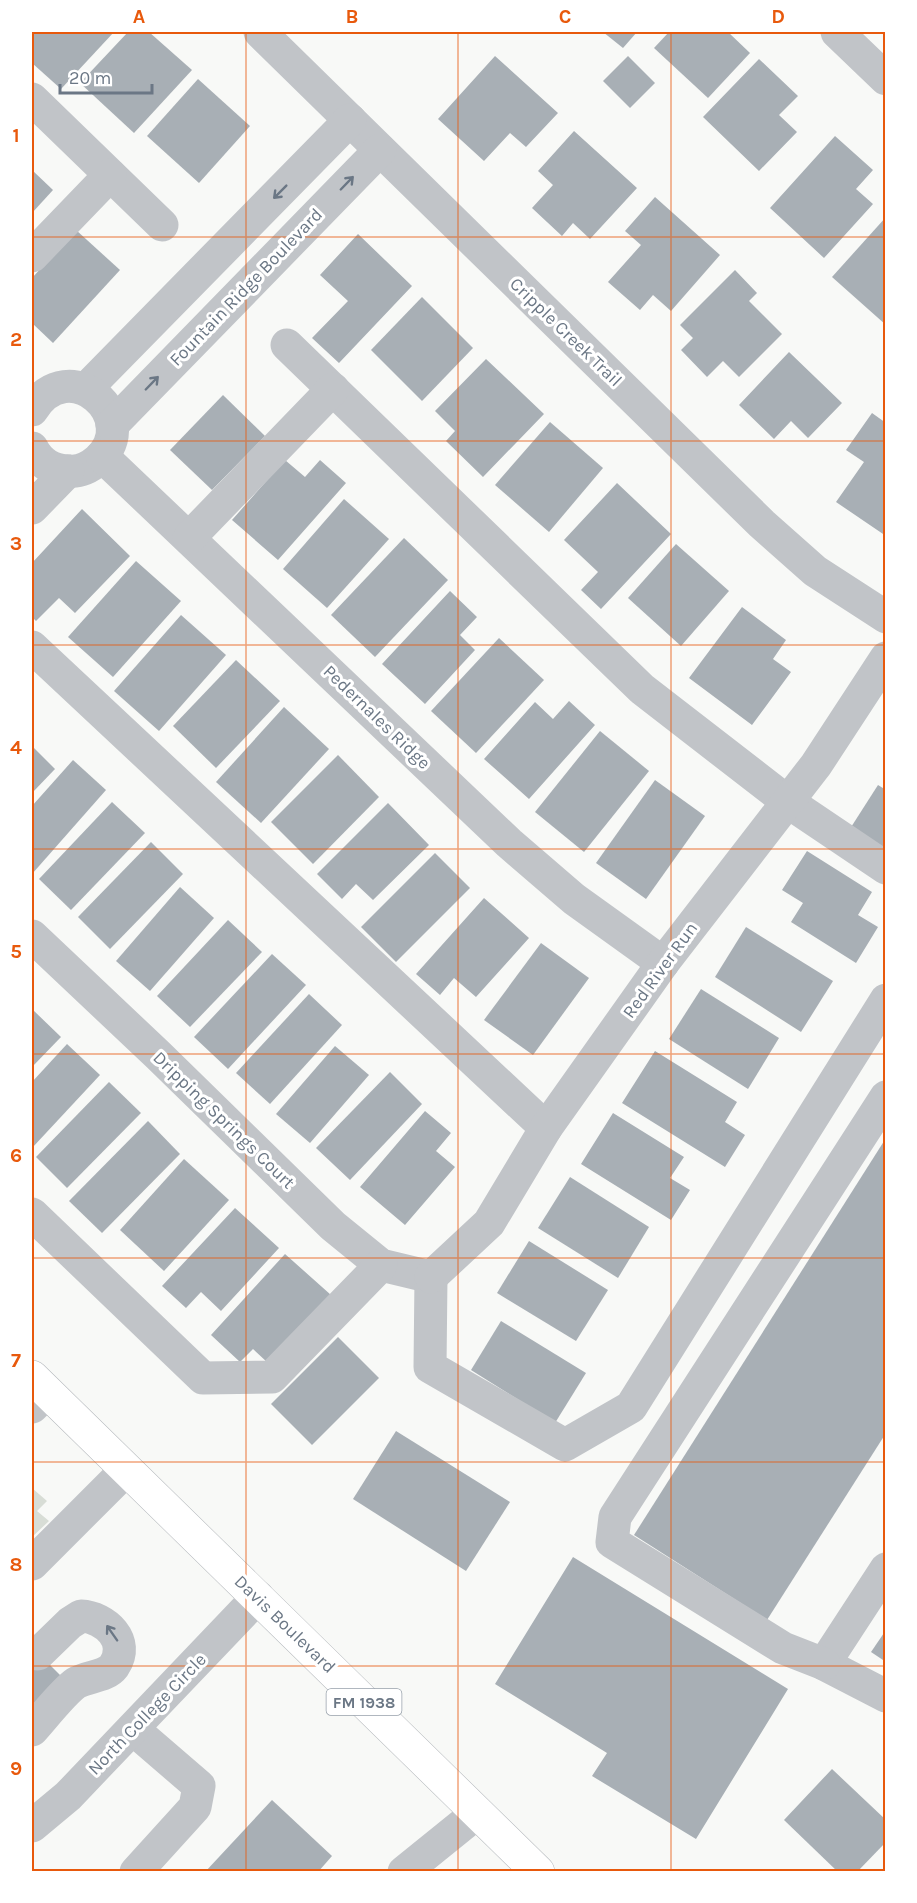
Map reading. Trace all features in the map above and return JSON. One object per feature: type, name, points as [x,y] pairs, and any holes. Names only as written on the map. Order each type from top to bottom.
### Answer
[{"type":"main road","name":"Davis Boulevard","points":[[37,1392],[126,1470],[538,1872]]},
{"type":"street","name":"Cripple Creek Trail","points":[[260,32],[762,524],[815,571],[885,617]]},
{"type":"street","points":[[837,32],[885,79]]},
{"type":"street","points":[[32,99],[162,225]]},
{"type":"street","points":[[86,389],[350,120]]},
{"type":"street","name":"Fountain Ridge Boulevard","points":[[102,456],[110,441],[112,425],[380,150]]},
{"type":"street","points":[[32,256],[110,175]]},
{"type":"street","points":[[287,345],[642,689],[788,802],[885,868]]},
{"type":"street","points":[[34,399],[57,388],[67,386],[86,389],[104,404],[112,425]]},
{"type":"street","points":[[189,538],[333,389]]},
{"type":"street","points":[[32,448],[41,461],[49,466],[68,471],[86,468],[102,456]]},
{"type":"street","name":"Pedernales Ridge","points":[[102,456],[509,843],[573,899],[663,963]]},
{"type":"street","points":[[32,508],[68,471]]},
{"type":"street","points":[[35,657],[546,1128]]},
{"type":"street","name":"Red River Run","points":[[431,1277],[489,1222],[546,1128],[663,963],[816,765],[885,658]]},
{"type":"street","name":"Dripping Springs Court","points":[[32,936],[333,1226],[381,1265],[431,1277]]},
{"type":"street","points":[[431,1277],[430,1367],[565,1445],[631,1407],[885,1000]]},
{"type":"street","points":[[885,1097],[615,1517],[612,1542],[783,1648],[824,1664],[885,1696]]},
{"type":"street","points":[[32,1214],[203,1378],[272,1377],[381,1265]]},
{"type":"street","points":[[32,1564],[126,1470]]},
{"type":"street","points":[[824,1664],[885,1569]]},
{"type":"street","name":"North College Circle","points":[[32,1826],[68,1796],[134,1730],[258,1598]]},
{"type":"street","points":[[32,1751],[114,1665],[118,1657],[118,1639],[98,1618],[81,1616],[70,1623],[38,1654]]},
{"type":"street","points":[[32,1730],[76,1683],[108,1672]]},
{"type":"street","points":[[134,1730],[199,1786],[195,1807],[136,1872]]},
{"type":"street","points":[[404,1872],[477,1813]]},
{"type":"shaded area","points":[[32,1488],[47,1501],[37,1511],[49,1521],[32,1537]]},
{"type":"building","points":[[32,32],[114,32],[61,89],[32,63]]},
{"type":"building","points":[[128,32],[149,32],[192,70],[134,133],[80,83]]},
{"type":"building","points":[[603,32],[637,32],[623,48]]},
{"type":"building","points":[[669,32],[728,32],[750,53],[708,98],[654,48]]},
{"type":"building","points":[[495,56],[558,113],[526,147],[510,133],[484,161],[438,119]]},
{"type":"building","points":[[628,56],[655,83],[630,108],[603,81]]},
{"type":"building","points":[[759,59],[798,96],[779,115],[797,132],[759,171],[703,117]]},
{"type":"building","points":[[198,79],[250,126],[199,183],[147,136]]},
{"type":"building","points":[[574,131],[637,188],[590,239],[573,223],[562,236],[532,208],[553,185],[538,171]]},
{"type":"building","points":[[835,136],[873,170],[856,189],[873,204],[824,258],[770,208]]},
{"type":"building","points":[[32,170],[53,190],[32,213]]},
{"type":"building","points":[[655,197],[720,255],[671,311],[653,295],[640,310],[608,282],[641,245],[625,231]]},
{"type":"building","points":[[886,217],[886,325],[832,277]]},
{"type":"building","points":[[76,230],[120,270],[53,343],[32,323],[32,278]]},
{"type":"building","points":[[358,234],[412,286],[339,363],[312,338],[348,301],[320,275]]},
{"type":"building","points":[[735,270],[757,293],[749,301],[782,334],[739,377],[723,361],[707,377],[681,350],[693,338],[680,325]]},
{"type":"building","points":[[422,297],[473,348],[422,401],[371,350]]},
{"type":"building","points":[[789,352],[842,403],[808,438],[791,421],[774,439],[739,405]]},
{"type":"building","points":[[486,359],[544,414],[483,477],[446,441],[455,431],[435,411]]},
{"type":"building","points":[[223,395],[265,436],[212,490],[170,450]]},
{"type":"building","points":[[872,413],[886,423],[886,536],[836,502],[864,462],[846,450]]},
{"type":"building","points":[[550,422],[603,468],[549,532],[495,485]]},
{"type":"building","points":[[285,460],[305,477],[320,460],[346,483],[278,560],[232,520]]},
{"type":"building","points":[[617,483],[671,534],[601,609],[581,590],[598,572],[564,540]]},
{"type":"building","points":[[344,499],[389,539],[327,608],[283,569]]},
{"type":"building","points":[[82,509],[130,556],[75,613],[59,598],[36,621],[32,617],[32,563]]},
{"type":"building","points":[[404,538],[448,580],[375,657],[331,615]]},
{"type":"building","points":[[676,544],[729,591],[681,646],[628,598]]},
{"type":"building","points":[[136,561],[181,601],[113,677],[68,637]]},
{"type":"building","points":[[450,591],[477,617],[460,635],[475,650],[425,704],[382,664]]},
{"type":"building","points":[[742,607],[786,640],[773,659],[791,672],[752,725],[689,678]]},
{"type":"building","points":[[181,615],[226,655],[159,731],[114,691]]},
{"type":"building","points":[[499,638],[544,680],[476,753],[431,711]]},
{"type":"building","points":[[236,660],[280,701],[216,768],[173,726]]},
{"type":"building","points":[[569,701],[595,725],[529,799],[484,759],[535,702],[553,719]]},
{"type":"building","points":[[284,707],[329,749],[261,823],[216,782]]},
{"type":"building","points":[[600,731],[649,771],[584,852],[535,812]]},
{"type":"building","points":[[32,746],[55,769],[32,793]]},
{"type":"building","points":[[338,755],[379,797],[313,864],[271,822]]},
{"type":"building","points":[[73,760],[106,790],[32,874],[32,806]]},
{"type":"building","points":[[655,780],[705,816],[646,899],[596,863]]},
{"type":"building","points":[[878,785],[886,790],[886,860],[846,835]]},
{"type":"building","points":[[112,802],[145,833],[71,910],[39,879]]},
{"type":"building","points":[[388,803],[429,845],[373,900],[356,884],[342,899],[317,874]]},
{"type":"building","points":[[151,842],[183,874],[110,949],[78,917]]},
{"type":"building","points":[[807,851],[872,892],[858,915],[878,927],[856,963],[791,922],[803,903],[782,890]]},
{"type":"building","points":[[435,853],[470,888],[396,962],[361,927]]},
{"type":"building","points":[[180,887],[214,918],[150,991],[116,961]]},
{"type":"building","points":[[484,898],[529,938],[476,997],[454,978],[440,995],[416,974]]},
{"type":"building","points":[[228,920],[262,952],[190,1027],[157,996]]},
{"type":"building","points":[[746,927],[833,981],[801,1032],[715,977]]},
{"type":"building","points":[[541,943],[589,978],[533,1055],[484,1020]]},
{"type":"building","points":[[272,954],[306,985],[228,1069],[194,1037]]},
{"type":"building","points":[[701,989],[779,1038],[748,1089],[669,1039]]},
{"type":"building","points":[[309,994],[342,1025],[270,1104],[236,1073]]},
{"type":"building","points":[[32,1009],[61,1037],[32,1067]]},
{"type":"building","points":[[67,1044],[100,1075],[32,1148],[32,1082]]},
{"type":"building","points":[[335,1046],[369,1075],[310,1143],[276,1114]]},
{"type":"building","points":[[655,1051],[737,1102],[725,1122],[745,1135],[725,1167],[622,1103]]},
{"type":"building","points":[[390,1072],[422,1104],[350,1180],[316,1148]]},
{"type":"building","points":[[109,1082],[141,1113],[67,1188],[36,1157]]},
{"type":"building","points":[[425,1111],[451,1133],[436,1151],[455,1167],[405,1225],[360,1187]]},
{"type":"building","points":[[613,1113],[684,1157],[670,1178],[690,1190],[671,1220],[581,1164]]},
{"type":"building","points":[[148,1121],[180,1154],[102,1233],[69,1201]]},
{"type":"building","points":[[886,1138],[886,1433],[767,1620],[634,1535]]},
{"type":"building","points":[[184,1159],[229,1200],[164,1271],[120,1230]]},
{"type":"building","points":[[570,1177],[649,1227],[618,1278],[538,1228]]},
{"type":"building","points":[[235,1208],[279,1248],[221,1311],[201,1292],[186,1308],[162,1286]]},
{"type":"building","points":[[529,1241],[608,1290],[576,1341],[497,1293]]},
{"type":"building","points":[[285,1254],[331,1295],[268,1363],[253,1349],[240,1362],[211,1335]]},
{"type":"building","points":[[501,1321],[586,1373],[555,1423],[471,1370]]},
{"type":"building","points":[[338,1337],[379,1378],[312,1445],[271,1404]]},
{"type":"building","points":[[396,1431],[510,1502],[466,1571],[353,1499]]},
{"type":"building","points":[[573,1557],[788,1689],[696,1839],[592,1776],[607,1753],[495,1684]]},
{"type":"building","points":[[886,1630],[886,1662],[871,1652]]},
{"type":"building","points":[[32,1647],[63,1678],[32,1711]]},
{"type":"building","points":[[832,1769],[886,1820],[886,1842],[857,1872],[838,1872],[784,1820]]},
{"type":"building","points":[[272,1800],[332,1856],[318,1872],[205,1872]]}]
